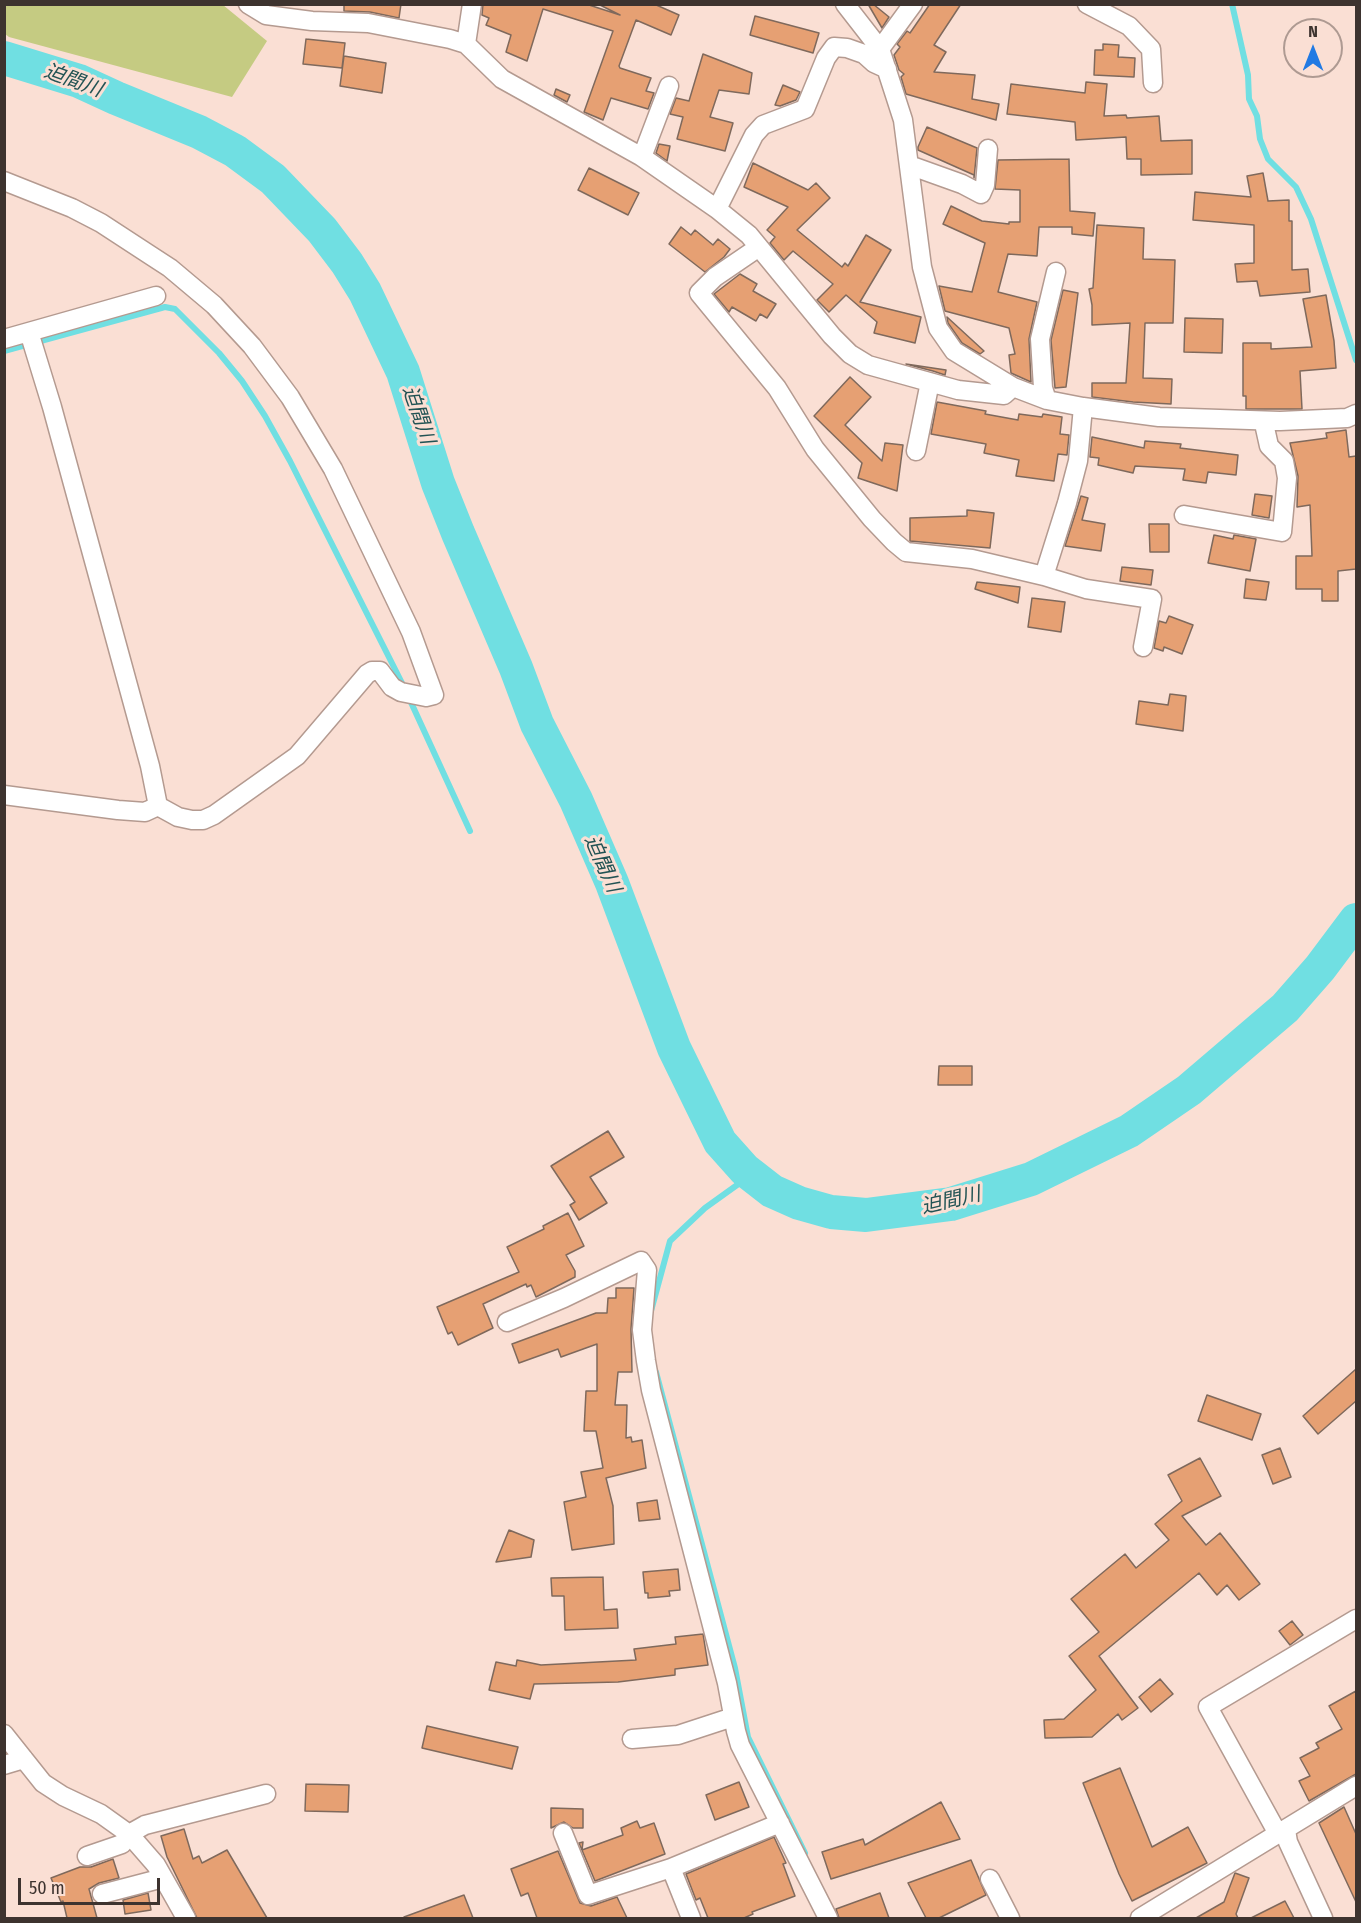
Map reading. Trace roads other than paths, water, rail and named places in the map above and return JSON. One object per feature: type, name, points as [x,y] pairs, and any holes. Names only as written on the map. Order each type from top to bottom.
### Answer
[{"type":"street","points":[[248,4],[266,15],[312,21],[368,22],[466,44],[501,79],[642,157],[717,209],[749,235],[832,336],[850,354],[868,365],[958,390],[1004,395],[1013,387]]},
{"type":"street","points":[[466,44],[472,4]]},
{"type":"street","points":[[845,4],[880,49],[903,120],[922,267],[938,328],[954,351],[1013,387],[1047,400],[1083,407],[1159,417],[1266,421],[1347,418],[1356,414]]},
{"type":"street","points":[[880,49],[913,4]]},
{"type":"street","points":[[1087,4],[1129,26],[1151,49],[1154,83]]},
{"type":"street","points":[[717,209],[754,135],[763,125],[805,109],[826,58],[834,47],[847,48],[864,54],[874,63],[886,69]]},
{"type":"street","points":[[642,157],[669,86]]},
{"type":"street","points":[[909,165],[962,184],[981,194],[985,185],[988,149]]},
{"type":"street","points":[[4,181],[72,208],[101,223],[150,255],[177,273],[214,305],[252,346],[290,397],[333,469],[411,632],[434,695],[426,697],[401,692],[392,687],[380,671],[372,671],[297,756],[214,815],[202,820],[192,820],[178,817],[158,806],[150,766],[52,407],[29,332]]},
{"type":"street","points":[[759,247],[715,277],[699,293],[777,388],[815,449],[872,519],[906,552],[972,559],[1044,576],[1086,589],[1152,599],[1143,647]]},
{"type":"street","points":[[1047,400],[1043,388],[1040,339],[1056,272]]},
{"type":"street","points":[[4,339],[156,296]]},
{"type":"street","points":[[916,451],[930,382]]},
{"type":"street","points":[[1044,576],[1078,461],[1083,407]]},
{"type":"street","points":[[1184,516],[1282,532],[1287,478],[1284,461],[1269,446],[1265,428],[1266,421]]},
{"type":"street","points":[[4,795],[145,812],[158,806]]},
{"type":"street","points":[[507,1322],[641,1262],[647,1270],[642,1330],[649,1380],[727,1683],[740,1744],[828,1918]]},
{"type":"street","points":[[1323,1918],[1288,1842],[1208,1707],[1356,1619]]},
{"type":"street","points":[[632,1738],[678,1735],[733,1717]]},
{"type":"street","points":[[4,1734],[43,1783],[63,1796],[101,1814],[129,1834],[156,1865],[186,1918]]},
{"type":"street","points":[[4,1765],[24,1760]]},
{"type":"street","points":[[1140,1918],[1356,1786]]},
{"type":"street","points":[[87,1856],[122,1844],[129,1834],[145,1825],[266,1794]]},
{"type":"street","points":[[563,1833],[588,1895],[671,1868],[780,1823]]},
{"type":"street","points":[[671,1868],[691,1918]]},
{"type":"street","points":[[102,1894],[163,1878]]},
{"type":"street","points":[[990,1879],[1010,1918]]},
{"type":"waterway","points":[[1232,4],[1248,75],[1249,99],[1257,116],[1260,139],[1268,159],[1296,187],[1311,219],[1356,360]]},
{"type":"waterway","name":"迫間川","points":[[4,58],[79,81],[199,132],[235,151],[273,179],[322,230],[347,263],[365,292],[403,372],[438,483],[458,533],[516,668],[537,724],[576,800],[612,883],[674,1048],[720,1142],[745,1170],[772,1191],[799,1203],[831,1212],[866,1215],[951,1204],[1031,1179],[1129,1131],[1189,1090],[1285,1008],[1320,968],[1356,920]]},
{"type":"waterway","points":[[4,351],[165,307],[175,309],[219,353],[242,381],[265,416],[405,689]]},
{"type":"waterway","points":[[409,698],[470,831]]},
{"type":"waterway","points":[[651,1311],[670,1241],[705,1208],[751,1175]]},
{"type":"waterway","points":[[656,1372],[735,1668],[748,1737],[805,1853]]}]
